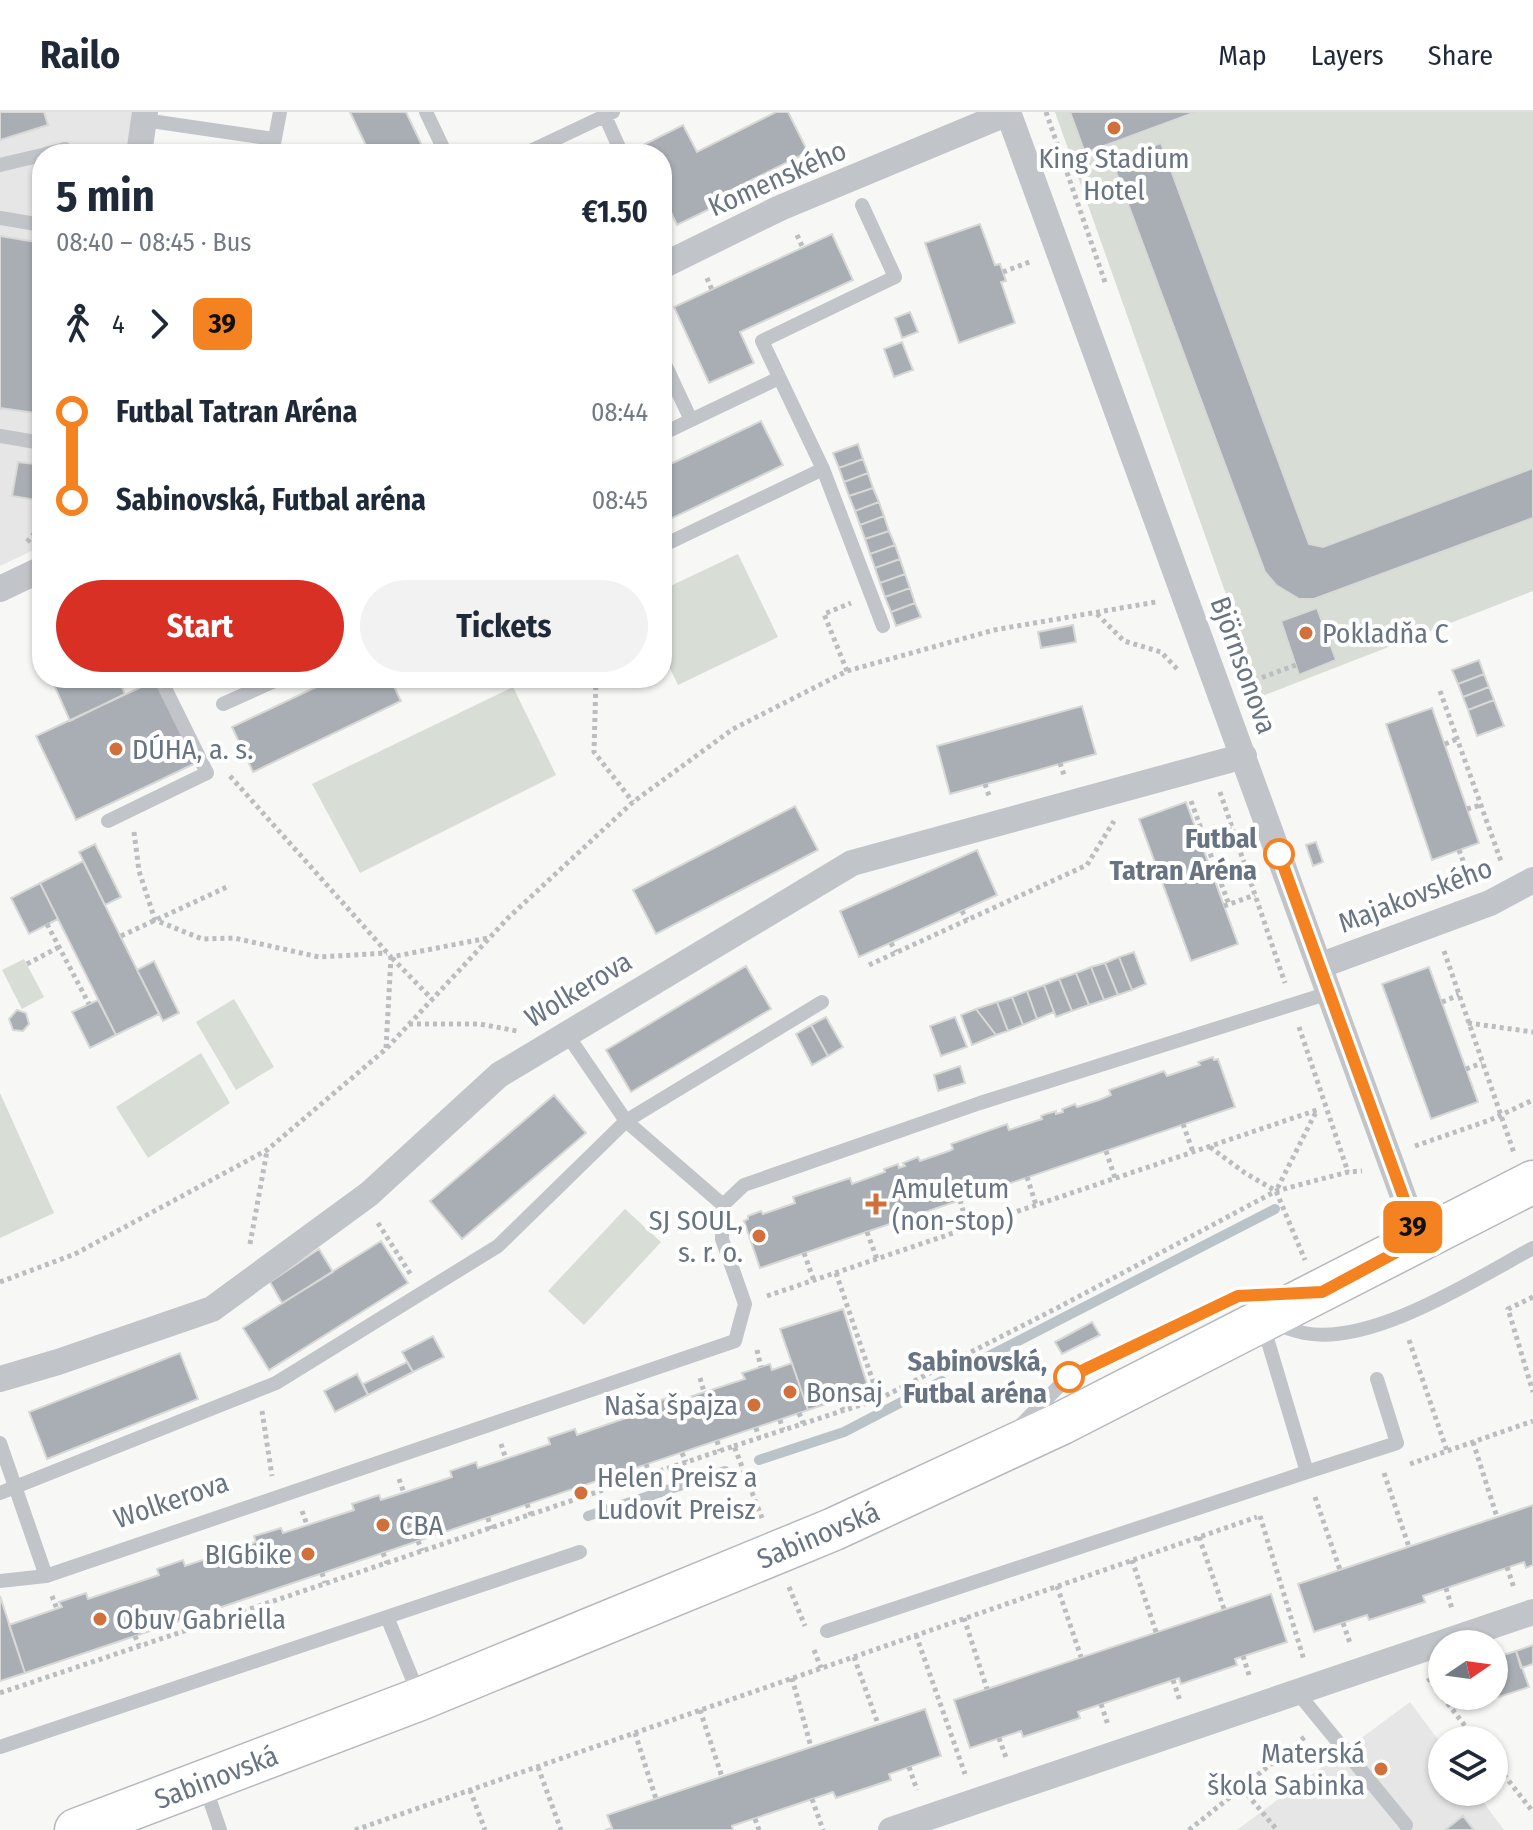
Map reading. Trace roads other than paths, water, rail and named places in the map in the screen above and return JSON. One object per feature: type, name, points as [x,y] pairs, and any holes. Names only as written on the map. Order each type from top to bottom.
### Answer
[{"type":"main road","name":"Sabinovská","points":[[76,1830],[420,1699],[776,1554],[991,1456],[1262,1321],[1314,1268],[1419,1240],[1524,1169]]},
{"type":"street","name":"Komenského","points":[[672,253],[1008,112]]},
{"type":"street","name":"Björnsonova","points":[[1008,112],[1419,1240]]},
{"type":"street","points":[[141,144],[145,116]]},
{"type":"street","points":[[0,589],[32,574]]},
{"type":"street","name":"Wolkerova","points":[[0,1379],[212,1309],[369,1194],[499,1075],[852,863],[1244,756]]},
{"type":"street","name":"Majakovského","points":[[1319,966],[1490,903],[1522,886]]},
{"type":"street","points":[[891,1830],[1533,1612]]},
{"type":"lane","points":[[274,144],[280,112]]},
{"type":"lane","points":[[426,112],[441,144]]},
{"type":"lane","points":[[545,144],[609,114],[619,144]]},
{"type":"lane","points":[[145,116],[261,144]]},
{"type":"lane","points":[[0,165],[32,157]]},
{"type":"lane","points":[[862,205],[895,277],[762,341],[823,469],[883,626]]},
{"type":"lane","points":[[0,218],[32,223]]},
{"type":"lane","points":[[672,429],[779,378]]},
{"type":"lane","points":[[672,379],[691,420]]},
{"type":"lane","points":[[0,436],[32,441]]},
{"type":"lane","points":[[672,541],[823,469]]},
{"type":"lane","points":[[108,821],[207,773],[165,688]]},
{"type":"lane","points":[[223,704],[259,688]]},
{"type":"lane","points":[[566,1033],[626,1121],[723,1205],[744,1185],[980,1103],[1329,993]]},
{"type":"lane","points":[[0,1493],[276,1383],[498,1246],[626,1121],[822,1002]]},
{"type":"lane","name":"Wolkerova","points":[[0,1581],[46,1576],[735,1341],[745,1304],[722,1239],[723,1205]]},
{"type":"lane","points":[[1262,1321],[1305,1334],[1343,1334],[1420,1310],[1533,1248]]},
{"type":"lane","points":[[991,1456],[1067,1378],[1238,1296],[1314,1268]]},
{"type":"lane","points":[[1262,1321],[1307,1472]]},
{"type":"lane","points":[[827,1631],[1397,1443],[1377,1379]]},
{"type":"lane","points":[[0,1443],[46,1576]]},
{"type":"lane","points":[[0,1747],[580,1552]]},
{"type":"lane","points":[[387,1617],[420,1699]]},
{"type":"lane","points":[[1302,1690],[1319,1719],[1406,1825]]},
{"type":"lane","points":[[203,1782],[220,1830]]},
{"type":"waterway","points":[[989,1356],[1275,1209]]},
{"type":"waterway","points":[[759,1460],[844,1432],[942,1381]]},
{"type":"waterway","points":[[588,1516],[725,1471]]},
{"type":"place","name":"King Stadium Hotel","points":[[1114,128]]},
{"type":"place","name":"Pokladňa C","points":[[1306,633]]},
{"type":"place","name":"DÚHA, a. s.","points":[[116,749]]},
{"type":"place","name":"Futbal Tatran Aréna","points":[[1279,854]]},
{"type":"place","name":"Amuletum (non-stop)","points":[[876,1204]]},
{"type":"place","name":"SJ SOUL, s. r. o.","points":[[759,1236]]},
{"type":"place","name":"Sabinovská, Futbal aréna","points":[[1069,1377]]},
{"type":"place","name":"Bonsaj","points":[[790,1392]]},
{"type":"place","name":"Naša špajza","points":[[754,1405]]},
{"type":"place","name":"Helen Preisz a Ludovít Preisz","points":[[581,1493]]},
{"type":"place","name":"CBA","points":[[383,1525]]},
{"type":"place","name":"BIGbike","points":[[308,1554]]},
{"type":"place","name":"Obuv Gabriella","points":[[100,1619]]},
{"type":"place","name":"Materská škola Sabinka","points":[[1381,1769]]}]
